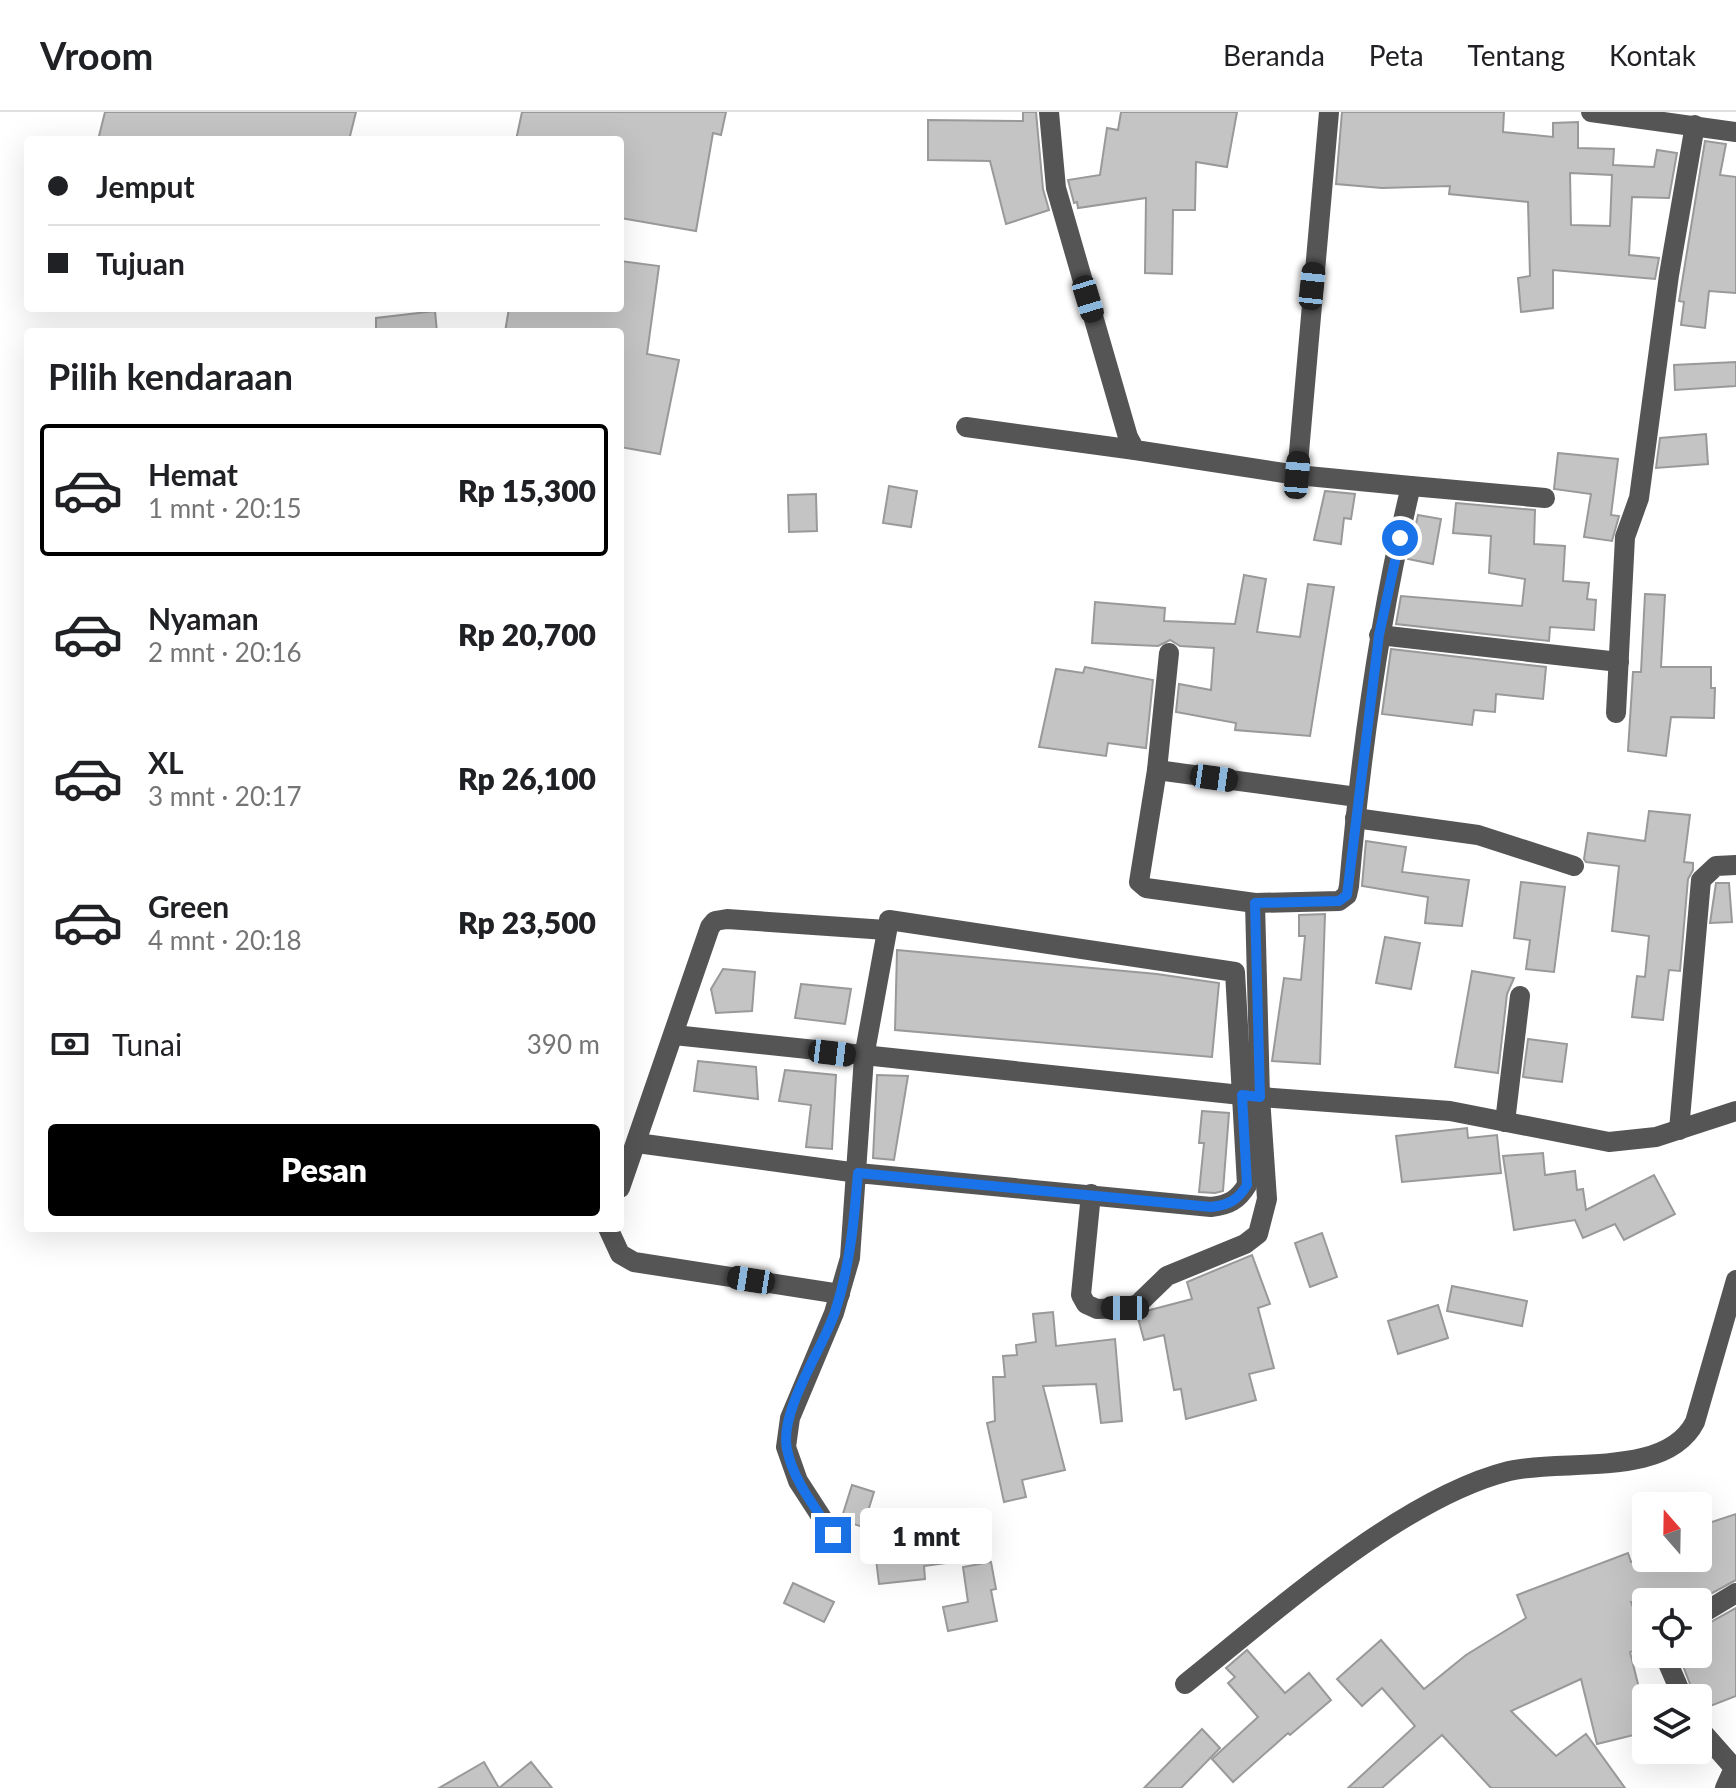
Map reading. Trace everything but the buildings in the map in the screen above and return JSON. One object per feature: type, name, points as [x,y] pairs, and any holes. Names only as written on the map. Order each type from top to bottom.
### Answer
[{"type":"street","points":[[1049,112],[1056,188],[1128,437],[1135,450]]},
{"type":"street","points":[[1297,475],[1329,112]]},
{"type":"street","points":[[1591,112],[1736,132]]},
{"type":"street","points":[[1616,713],[1625,537],[1639,498],[1669,275],[1695,125]]},
{"type":"street","points":[[966,427],[1297,475],[1545,498]]},
{"type":"street","points":[[1169,653],[1157,770],[1140,884],[1146,888],[1255,903],[1339,901],[1347,895],[1379,635],[1411,486]]},
{"type":"street","points":[[1379,635],[1619,662]]},
{"type":"street","points":[[1157,770],[1357,797]]},
{"type":"street","points":[[1355,818],[1478,835],[1574,866]]},
{"type":"street","points":[[1679,1130],[1701,880],[1716,866],[1736,865]]},
{"type":"street","points":[[637,1143],[858,1173],[1226,1206],[1240,1197],[1247,1185],[1255,903]]},
{"type":"street","points":[[624,1177],[710,927],[715,921],[727,919],[886,930]]},
{"type":"street","points":[[833,1535],[798,1481],[786,1447],[790,1418],[840,1294],[850,1258],[864,1057],[889,920],[1229,968],[1237,978],[1267,1199],[1258,1234],[1245,1244],[1176,1271],[1138,1304],[1097,1309],[1086,1304],[1081,1295],[1091,1194]]},
{"type":"street","points":[[1505,1122],[1520,996]]},
{"type":"street","points":[[674,1035],[1251,1096],[1450,1111],[1609,1142],[1636,1142],[1736,1111]]},
{"type":"street","points":[[610,1232],[620,1254],[634,1262],[840,1294]]},
{"type":"street","points":[[1185,1684],[1315,1581],[1432,1501],[1509,1471],[1635,1461],[1688,1437],[1736,1280]]},
{"type":"street","points":[[1712,1608],[1736,1593]]},
{"type":"street","points":[[1712,1743],[1734,1768],[1725,1788]]},
{"type":"route","points":[[833,1535],[798,1481],[786,1447],[790,1418],[834,1313],[850,1258],[858,1173],[1211,1207],[1226,1206],[1240,1197],[1247,1185],[1242,1095],[1260,1097],[1255,903],[1339,901],[1347,895],[1358,784],[1379,635],[1400,538]]}]
